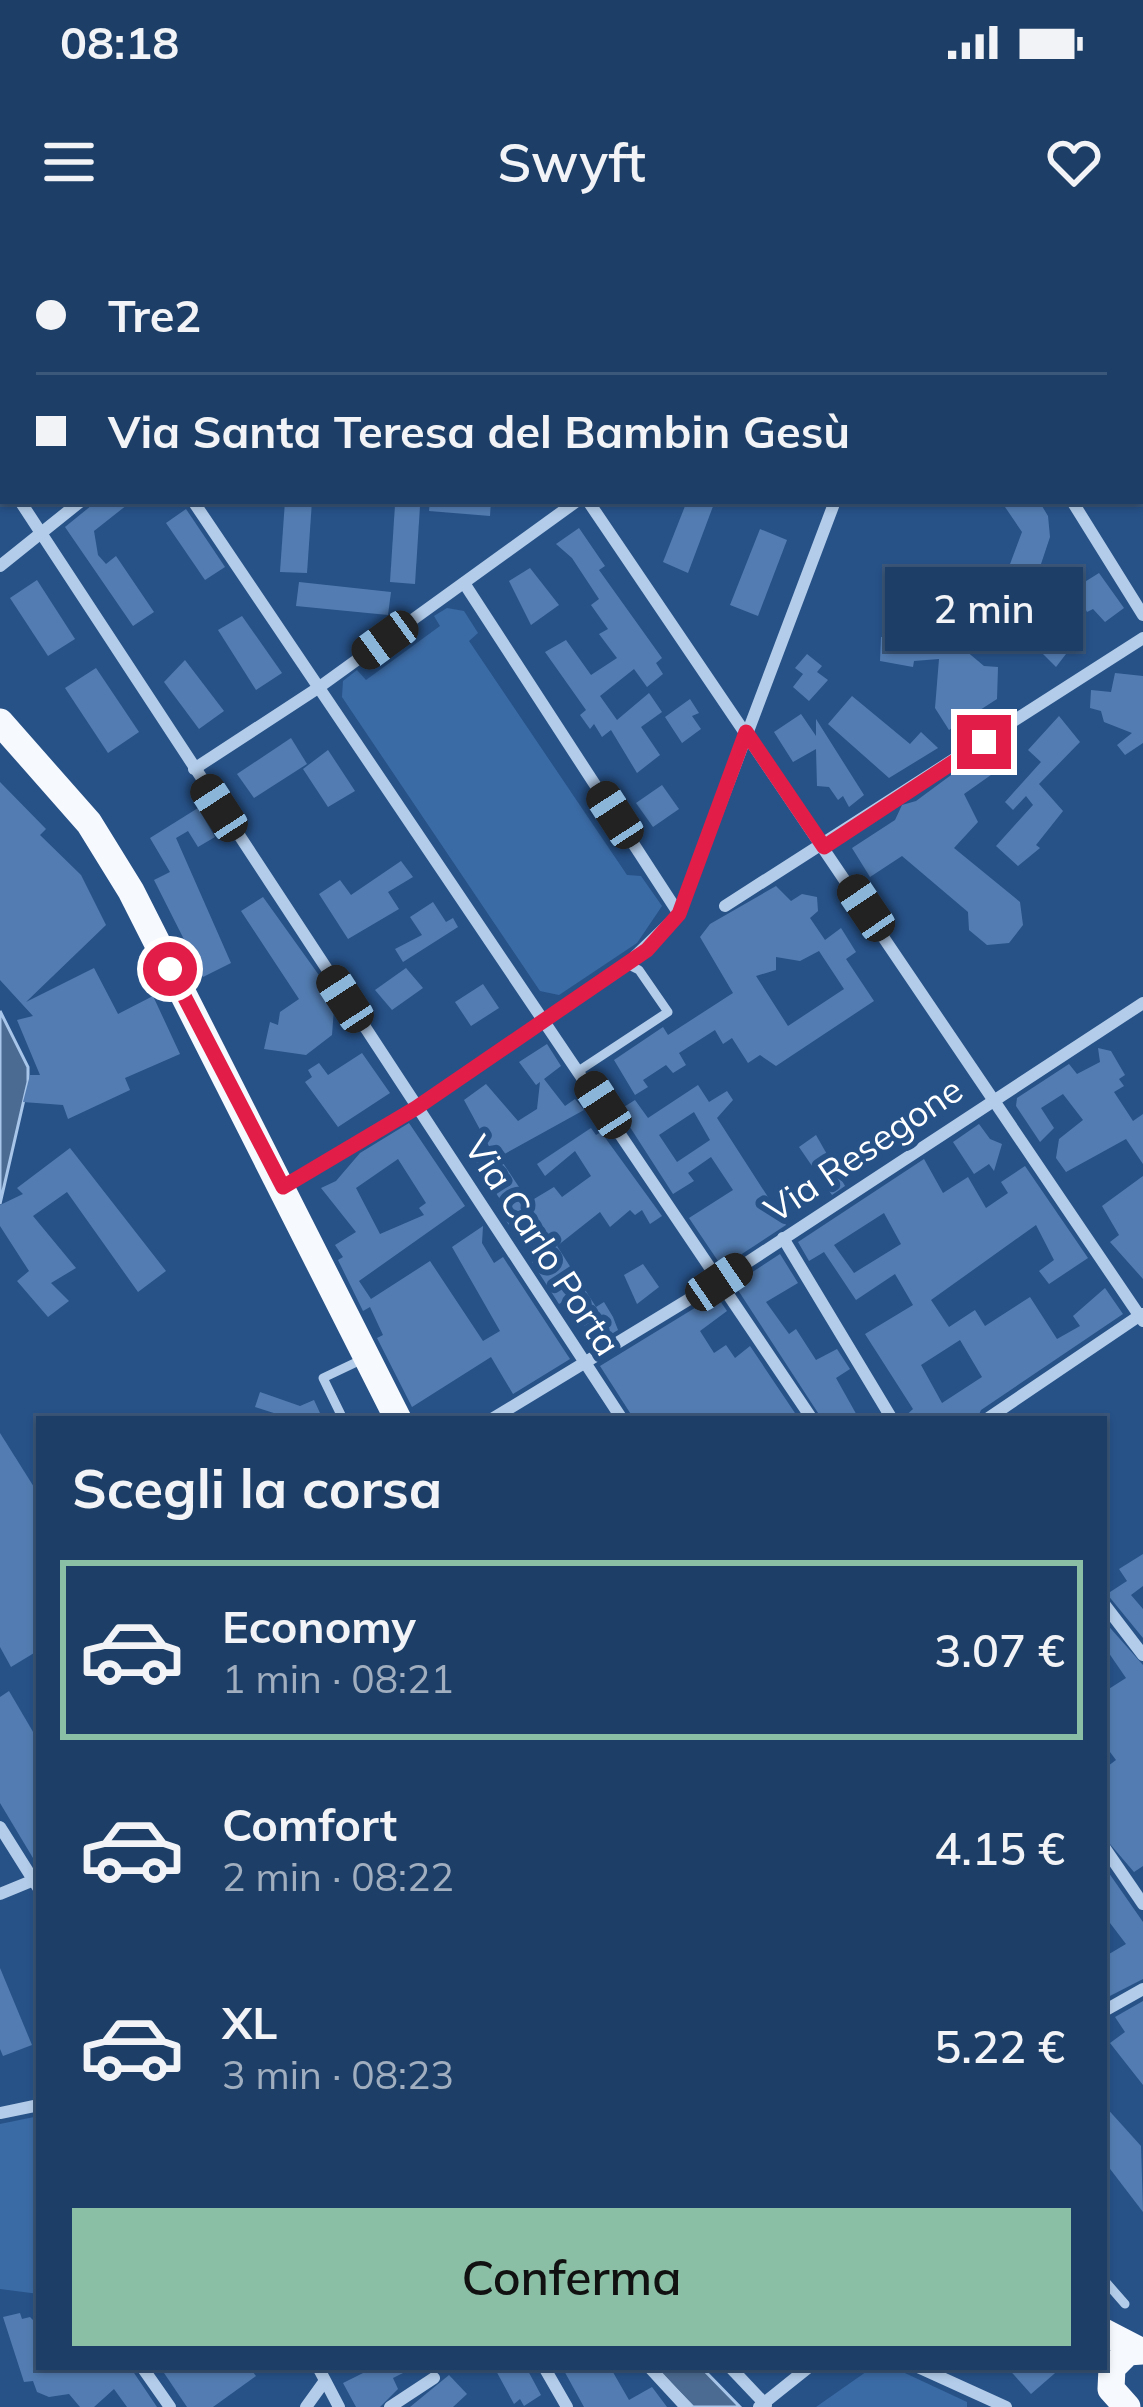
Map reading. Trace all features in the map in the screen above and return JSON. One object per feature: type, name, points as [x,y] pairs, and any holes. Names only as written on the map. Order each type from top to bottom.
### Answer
[{"type":"main road","points":[[0,722],[89,823],[131,891],[396,1416]]},
{"type":"main road","points":[[1107,2333],[1141,2350]]},
{"type":"main road","points":[[1119,2404],[1111,2389],[1108,2361],[1141,2350]]},
{"type":"street","name":"Via Carlo Porta","points":[[22,504],[620,1416]]},
{"type":"street","points":[[0,566],[77,504]]},
{"type":"street","points":[[196,504],[810,1416]]},
{"type":"street","points":[[194,769],[318,688],[573,504]]},
{"type":"street","points":[[590,504],[1142,1317],[992,1416]]},
{"type":"street","points":[[283,1187],[416,1108],[627,964],[679,914],[834,504]]},
{"type":"street","points":[[1074,504],[1143,615]]},
{"type":"street","points":[[464,583],[679,914]]},
{"type":"street","points":[[724,906],[824,847],[1143,638]]},
{"type":"street","name":"Via Resegone","points":[[497,1416],[719,1282],[1143,1003]]},
{"type":"street","points":[[783,1238],[890,1416]]},
{"type":"street","points":[[1107,1608],[1143,1654]]},
{"type":"street","points":[[0,1827],[36,1885],[0,1894]]},
{"type":"street","points":[[1107,1851],[1143,1904]]},
{"type":"street","points":[[1107,2010],[1143,1989]]},
{"type":"street","points":[[0,2114],[36,2106]]},
{"type":"street","points":[[144,2370],[170,2407]]},
{"type":"street","points":[[319,2370],[339,2407]]},
{"type":"street","points":[[546,2370],[567,2407]]},
{"type":"street","points":[[652,2370],[686,2407]]},
{"type":"street","points":[[733,2370],[764,2405],[805,2370]]},
{"type":"street","points":[[925,2370],[1006,2407]]},
{"type":"street","points":[[390,2407],[434,2378]]},
{"type":"street","points":[[306,2407],[324,2382]]},
{"type":"lane","points":[[580,1070],[668,1012],[639,970],[627,964]]},
{"type":"lane","points":[[342,1416],[323,1378],[367,1357]]},
{"type":"lane","points":[[1107,2283],[1126,2304]]},
{"type":"shaded area","points":[[447,608],[464,611],[478,633],[469,641],[627,875],[641,876],[662,906],[637,943],[559,995],[540,991],[342,697],[343,681],[357,670],[366,680],[440,626],[434,616]]},
{"type":"shaded area","points":[[0,1011],[28,1067],[28,1082],[0,1204]]},
{"type":"shaded area","points":[[36,2117],[36,2294],[0,2289],[0,2124]]},
{"type":"shaded area","points":[[657,2370],[704,2370],[740,2407],[693,2407]]},
{"type":"shaded area","points":[[869,2370],[898,2370],[967,2402],[967,2407],[816,2407]]},
{"type":"building","points":[[93,504],[128,504],[94,531],[98,555],[106,564],[116,556],[154,612],[133,626],[65,527]]},
{"type":"building","points":[[285,504],[312,504],[307,573],[280,572]]},
{"type":"building","points":[[430,504],[491,504],[490,516],[429,511]]},
{"type":"building","points":[[686,504],[714,504],[688,573],[663,562]]},
{"type":"building","points":[[1041,504],[1048,516],[1050,537],[1030,597],[984,618],[975,589],[1004,580],[1022,532],[1005,507]]},
{"type":"building","points":[[395,505],[420,506],[415,584],[390,582]]},
{"type":"building","points":[[186,509],[225,567],[205,580],[166,523]]},
{"type":"building","points":[[579,528],[605,566],[599,570],[662,658],[656,663],[663,674],[647,687],[634,669],[600,696],[617,720],[649,693],[662,712],[641,727],[660,755],[637,773],[611,730],[602,737],[594,724],[590,729],[580,715],[586,710],[545,652],[566,640],[591,675],[617,658],[599,634],[608,629],[591,605],[599,599],[572,558],[556,544]]},
{"type":"building","points":[[760,529],[787,540],[758,616],[730,605]]},
{"type":"building","points":[[530,568],[559,605],[531,625],[509,581]]},
{"type":"building","points":[[1099,573],[1124,608],[1105,622],[1093,609],[1087,612],[1075,588]]},
{"type":"building","points":[[37,580],[75,639],[48,656],[10,598]]},
{"type":"building","points":[[299,582],[391,592],[388,615],[296,606]]},
{"type":"building","points":[[901,613],[921,613],[984,666],[998,667],[997,699],[949,730],[935,708],[939,659],[914,661],[913,667],[880,661],[881,637],[900,638]]},
{"type":"building","points":[[242,616],[282,673],[256,690],[218,630]]},
{"type":"building","points":[[1051,618],[1076,641],[1056,667],[1028,639]]},
{"type":"building","points":[[807,654],[822,666],[817,672],[828,680],[809,701],[793,687],[803,674],[795,668]]},
{"type":"building","points":[[185,660],[224,711],[199,729],[164,682]]},
{"type":"building","points":[[96,668],[139,732],[108,753],[65,688]]},
{"type":"building","points":[[1115,673],[1143,676],[1143,743],[1125,755],[1117,745],[1132,733],[1104,722],[1101,711],[1090,708],[1091,690],[1111,692]]},
{"type":"building","points":[[852,696],[910,744],[921,732],[938,748],[889,778],[828,724]]},
{"type":"building","points":[[690,699],[699,713],[692,716],[701,729],[682,743],[665,717]]},
{"type":"building","points":[[801,714],[816,736],[816,719],[864,795],[849,807],[843,796],[838,800],[829,787],[817,786],[816,749],[793,762],[774,732]]},
{"type":"building","points":[[1059,716],[1080,742],[1039,784],[1063,811],[1036,845],[1040,848],[1018,866],[996,846],[1033,805],[1026,796],[1013,810],[1005,802],[1041,762],[1028,750]]},
{"type":"building","points":[[291,738],[307,764],[254,798],[237,774]]},
{"type":"building","points":[[328,750],[355,791],[328,807],[303,769]]},
{"type":"building","points":[[981,754],[998,770],[964,794],[978,822],[954,848],[1020,902],[1023,925],[1009,943],[987,945],[969,930],[968,912],[902,856],[870,877],[852,848],[895,820],[902,805],[916,801],[966,764],[977,773],[970,762]]},
{"type":"building","points":[[0,782],[46,829],[40,835],[81,875],[106,925],[26,1002],[94,968],[118,1014],[153,996],[180,1054],[125,1078],[130,1090],[68,1119],[63,1105],[23,1102],[30,1075],[40,1075],[17,1020],[33,1016],[0,980]]},
{"type":"building","points":[[662,785],[679,809],[653,827],[636,803]]},
{"type":"building","points":[[198,808],[215,837],[198,847],[188,831],[176,838],[231,963],[203,977],[154,880],[170,872],[150,838]]},
{"type":"building","points":[[401,861],[413,877],[388,892],[399,909],[348,939],[319,894],[340,880],[351,895]]},
{"type":"building","points":[[776,886],[791,901],[802,894],[817,897],[818,911],[810,918],[825,940],[841,928],[856,952],[846,959],[874,1001],[776,1066],[760,1055],[748,1063],[732,1038],[723,1044],[715,1030],[679,1053],[686,1065],[673,1073],[666,1065],[643,1080],[648,1087],[635,1095],[614,1060],[663,1027],[668,1035],[733,993],[700,937],[710,924]],"holes":[[[819,951],[844,989],[788,1026],[756,976],[776,970],[776,957],[800,961]]]},
{"type":"building","points":[[263,897],[321,978],[317,983],[334,1009],[332,1035],[306,1055],[264,1049],[270,1022],[278,1025],[280,1012],[299,999],[241,911]]},
{"type":"building","points":[[433,902],[446,922],[453,918],[458,927],[403,962],[395,949],[422,935],[410,917]]},
{"type":"building","points":[[406,968],[423,988],[392,1010],[375,990]]},
{"type":"building","points":[[483,984],[499,1008],[471,1026],[455,1002]]},
{"type":"building","points":[[547,1044],[561,1066],[544,1079],[565,1106],[575,1099],[584,1110],[499,1157],[529,1202],[554,1187],[562,1197],[591,1176],[575,1151],[545,1176],[537,1164],[591,1128],[596,1135],[601,1132],[662,1216],[650,1224],[642,1210],[635,1215],[630,1210],[610,1227],[600,1212],[557,1246],[596,1307],[604,1302],[613,1317],[618,1330],[595,1344],[567,1299],[559,1304],[532,1262],[539,1257],[519,1227],[511,1228],[500,1212],[505,1207],[474,1159],[490,1148],[464,1100],[486,1084],[518,1121],[537,1109],[540,1082],[536,1085],[519,1062]]},
{"type":"building","points":[[1098,1048],[1111,1051],[1125,1075],[1119,1079],[1124,1086],[1114,1092],[1133,1121],[1143,1114],[1143,1164],[1126,1139],[1066,1172],[1056,1158],[1059,1139],[1083,1120],[1063,1094],[1041,1108],[1054,1128],[1040,1142],[1016,1106],[1017,1098],[1069,1064],[1077,1074],[1100,1062]]},
{"type":"building","points":[[362,1053],[390,1093],[338,1127],[305,1082],[312,1077],[308,1070],[319,1063],[328,1075]]},
{"type":"building","points":[[698,1085],[709,1102],[727,1091],[733,1100],[717,1118],[786,1225],[722,1267],[689,1218],[733,1190],[711,1157],[688,1173],[694,1181],[673,1194],[619,1110],[635,1100],[648,1118]],"holes":[[[694,1112],[710,1140],[677,1162],[659,1135]]]},
{"type":"building","points":[[409,1123],[465,1206],[359,1281],[371,1299],[430,1261],[483,1341],[500,1331],[452,1247],[483,1226],[482,1243],[494,1263],[503,1257],[570,1359],[513,1394],[491,1357],[412,1407],[377,1338],[383,1335],[370,1307],[363,1311],[338,1260],[343,1257],[335,1245],[356,1232],[321,1188],[336,1181],[360,1153]],"holes":[[[398,1159],[426,1203],[419,1208],[424,1215],[380,1234],[356,1188]]]},
{"type":"building","points":[[979,1124],[990,1139],[1002,1144],[994,1171],[989,1164],[974,1174],[953,1142]]},
{"type":"building","points":[[816,1135],[845,1186],[832,1195],[799,1147]]},
{"type":"building","points":[[70,1148],[166,1271],[138,1292],[67,1192],[33,1216],[76,1268],[51,1283],[69,1301],[48,1317],[17,1281],[29,1271],[0,1226],[0,1205],[23,1194],[17,1188]]},
{"type":"building","points":[[924,1159],[943,1193],[968,1177],[986,1208],[1008,1193],[1001,1182],[1025,1166],[1088,1258],[1049,1284],[1039,1271],[1054,1260],[1036,1225],[931,1300],[949,1327],[975,1310],[985,1326],[1030,1297],[1057,1339],[1080,1326],[1073,1316],[1105,1288],[1123,1314],[978,1416],[905,1416],[913,1409],[865,1334],[913,1305],[895,1274],[856,1300],[824,1252],[809,1261],[798,1242]],"holes":[[[884,1213],[901,1244],[854,1273],[834,1245]],[[960,1340],[982,1377],[942,1403],[921,1365]]]},
{"type":"building","points":[[1143,1176],[1143,1279],[1110,1242],[1119,1235],[1102,1206]]},
{"type":"building","points":[[780,1254],[798,1283],[766,1302],[789,1334],[796,1329],[816,1360],[837,1349],[850,1369],[836,1378],[857,1416],[820,1416],[734,1284]]},
{"type":"building","points":[[643,1264],[659,1287],[637,1304],[624,1275]]},
{"type":"building","points":[[716,1295],[727,1311],[700,1331],[714,1353],[726,1345],[735,1358],[750,1346],[797,1416],[632,1416],[600,1366]]},
{"type":"building","points":[[260,1392],[300,1406],[314,1400],[326,1416],[278,1416],[255,1407]]},
{"type":"building","points":[[0,1433],[36,1490],[36,1652],[11,1667],[0,1647]]},
{"type":"building","points":[[1143,1554],[1143,1586],[1131,1595],[1143,1609],[1143,1638],[1107,1594],[1127,1581],[1119,1569]]},
{"type":"building","points":[[1107,1624],[1143,1665],[1143,1866],[1134,1872],[1107,1840],[1107,1767],[1116,1760],[1107,1748],[1107,1690],[1126,1678],[1107,1650]]},
{"type":"building","points":[[9,1691],[36,1737],[36,1863],[0,1803],[0,1697]]},
{"type":"building","points":[[1107,1870],[1143,1922],[1143,1979],[1107,1997],[1107,1955],[1126,1944],[1110,1923]]},
{"type":"building","points":[[0,1968],[32,2045],[3,2056],[0,2049]]},
{"type":"building","points":[[1143,2001],[1143,2085],[1110,2043],[1125,2032],[1115,2017]]},
{"type":"building","points":[[1107,2108],[1141,2146],[1143,2212],[1107,2165]]},
{"type":"building","points":[[20,2313],[22,2319],[30,2317],[36,2323],[36,2370],[132,2370],[157,2407],[127,2407],[114,2389],[94,2407],[80,2407],[69,2394],[49,2397],[37,2392],[33,2381],[24,2382],[3,2317]]},
{"type":"building","points":[[162,2370],[251,2370],[256,2376],[213,2407],[187,2407]]},
{"type":"building","points":[[409,2370],[393,2378],[398,2389],[380,2407],[356,2407],[343,2383],[367,2371]]},
{"type":"building","points":[[496,2370],[528,2370],[541,2395],[524,2406],[520,2399],[514,2404]]},
{"type":"building","points":[[564,2370],[612,2370],[629,2400],[652,2387],[667,2407],[584,2407]]},
{"type":"building","points":[[1010,2370],[1059,2370],[1031,2394]]},
{"type":"building","points":[[449,2375],[467,2394],[453,2407],[410,2407]]},
{"type":"route","points":[[170,969],[283,1187],[416,1108],[647,950],[679,914],[746,732],[824,847],[984,742]]}]
